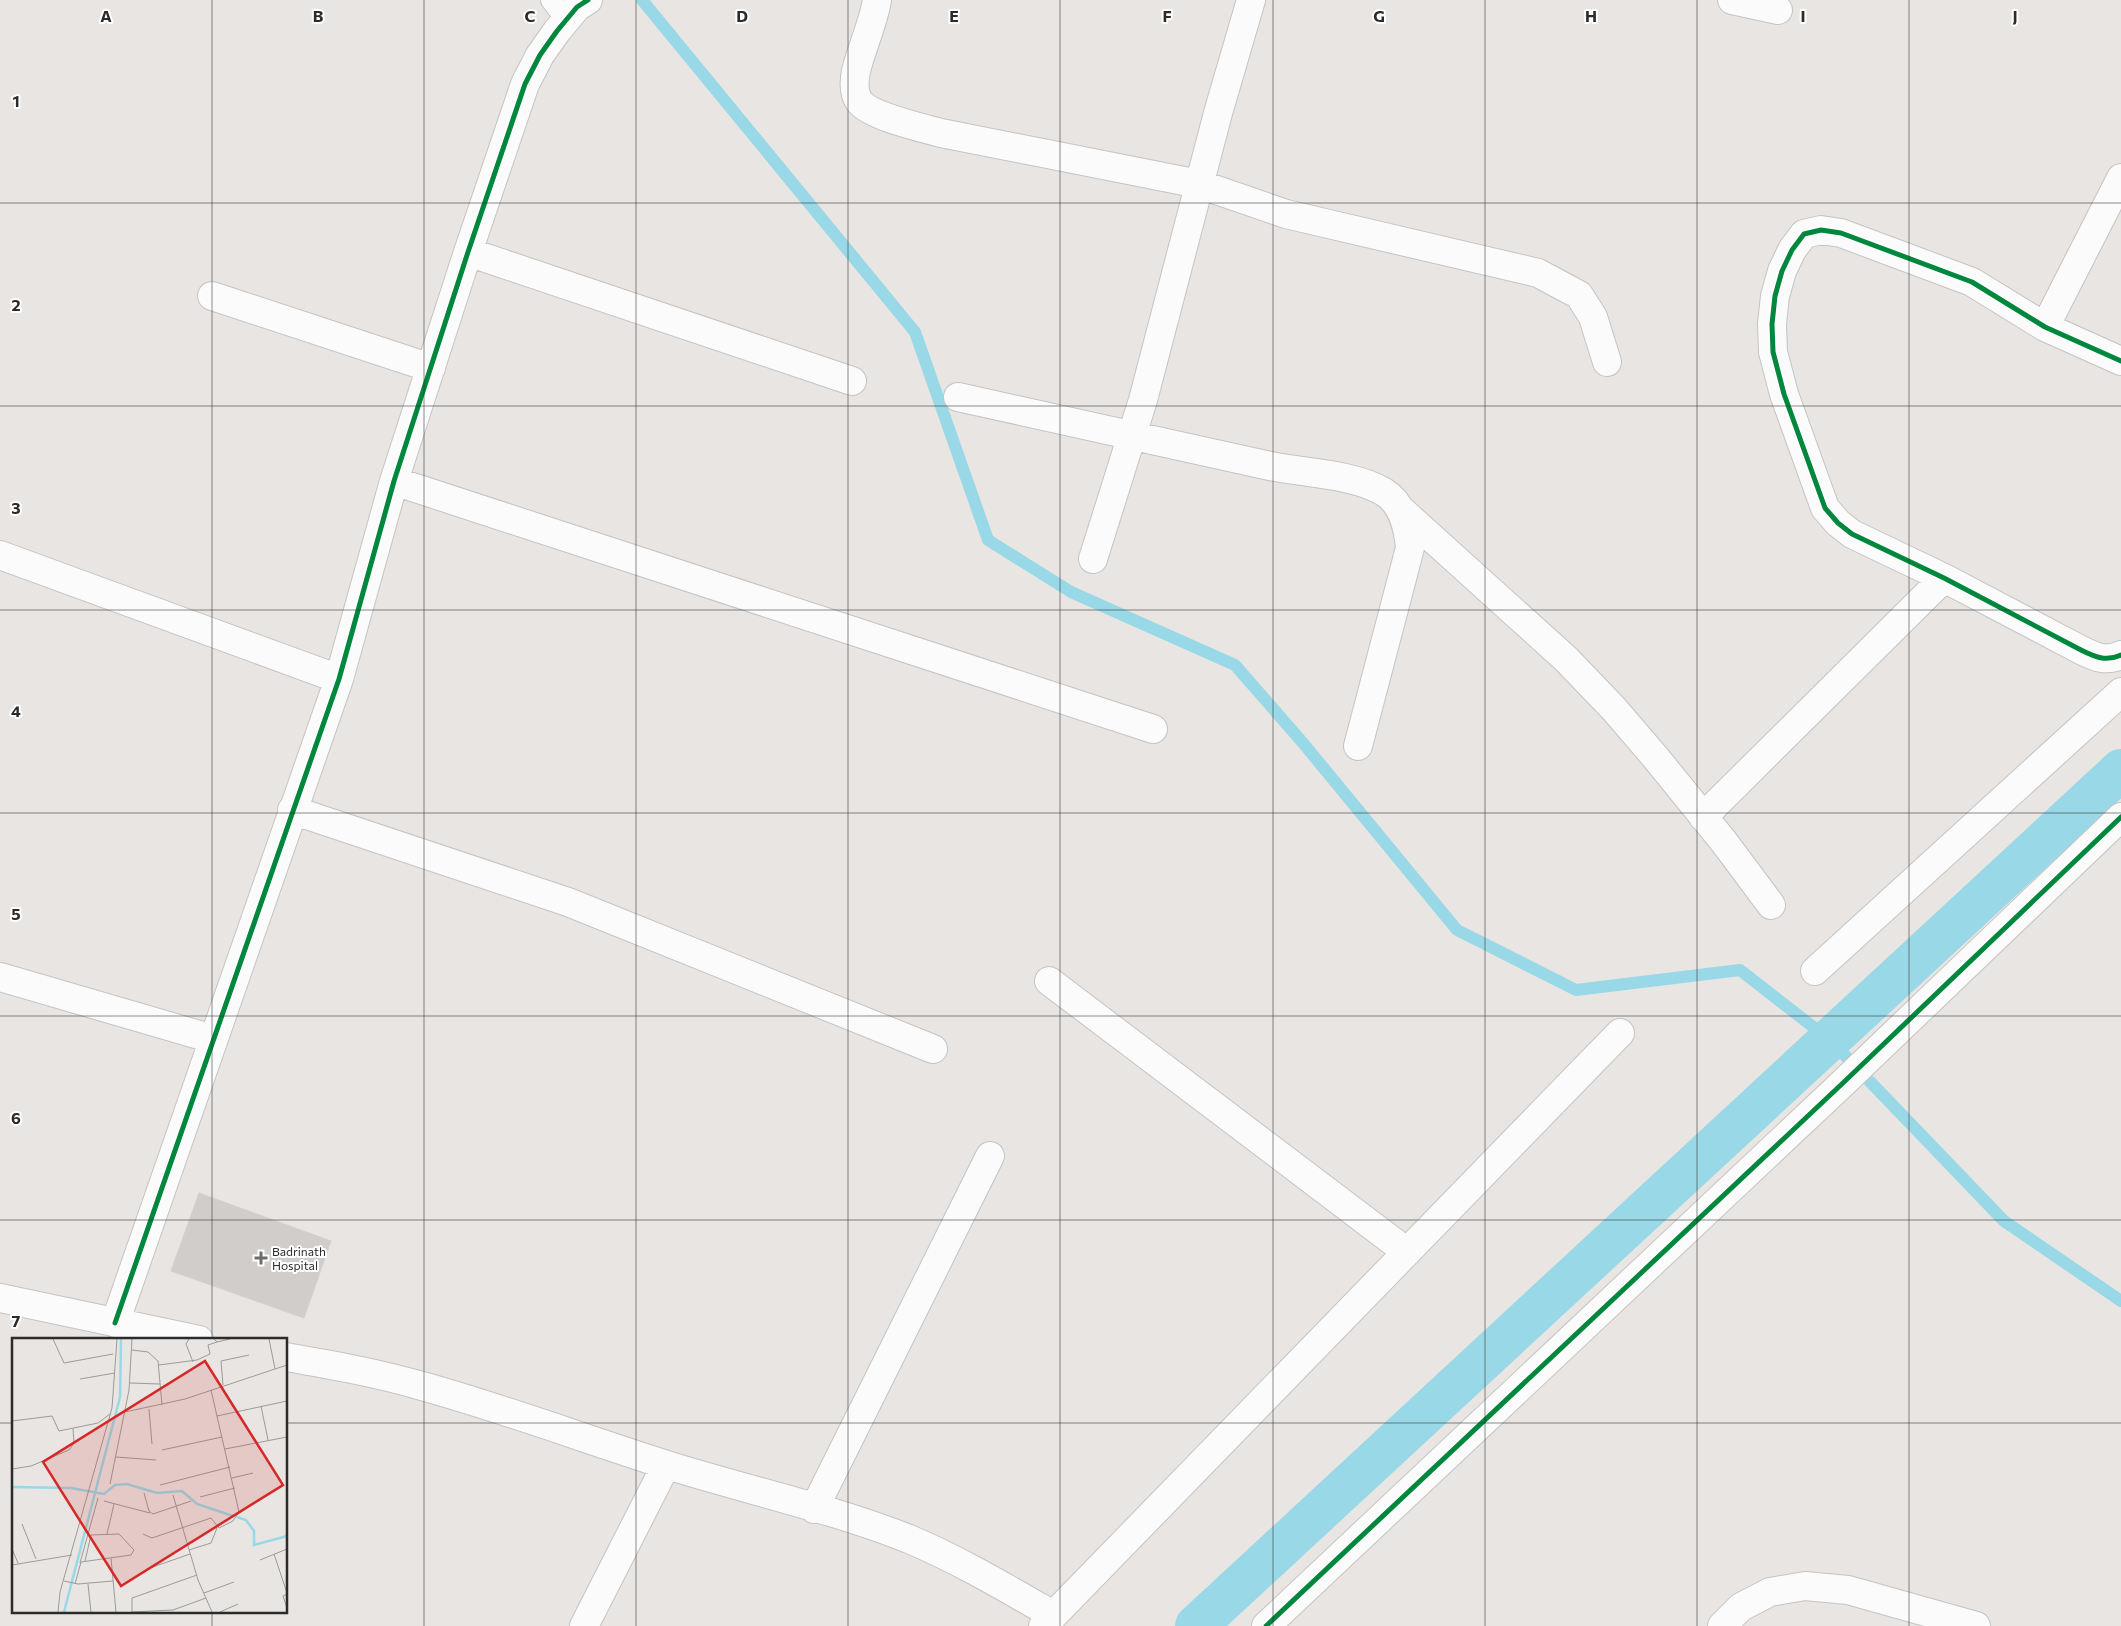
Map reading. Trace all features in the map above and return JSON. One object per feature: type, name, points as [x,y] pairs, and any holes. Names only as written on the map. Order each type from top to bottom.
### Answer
[{"type":"street","points":[[877,0],[856,72],[854,91],[860,103],[874,112],[909,125],[942,133],[1199,184],[1286,214],[1538,273],[1579,295],[1593,317],[1607,362]]},
{"type":"street","points":[[1093,559],[1143,400],[1199,184],[1251,0]]},
{"type":"street","points":[[1732,0],[1778,10]]},
{"type":"street","points":[[114,1324],[339,679],[394,482],[468,252],[525,84],[540,55],[571,7]]},
{"type":"street","points":[[2046,327],[2121,178]]},
{"type":"street","points":[[2121,361],[2046,327],[1972,282],[1841,233],[1821,230],[1804,234],[1792,250],[1782,271],[1776,296],[1772,324],[1773,352],[1784,394],[1825,508],[1838,523],[1852,534],[1944,578],[2099,658],[2112,659],[2121,655]]},
{"type":"street","points":[[468,252],[852,380]]},
{"type":"street","points":[[212,296],[431,368]]},
{"type":"street","points":[[958,396],[1286,469],[1366,483],[1386,494],[1401,510],[1566,659],[1656,758],[1771,905]]},
{"type":"street","points":[[394,482],[1153,730]]},
{"type":"street","points":[[1358,746],[1410,548],[1408,530],[1401,510]]},
{"type":"street","points":[[0,555],[339,679]]},
{"type":"street","points":[[1703,817],[1944,578]]},
{"type":"street","points":[[1815,971],[2121,692]]},
{"type":"street","points":[[292,810],[568,902],[933,1049]]},
{"type":"street","points":[[1266,1626],[1844,1082],[2121,817]]},
{"type":"street","points":[[0,977],[213,1039]]},
{"type":"street","points":[[1049,981],[1407,1252]]},
{"type":"street","points":[[288,1357],[377,1374],[420,1385],[518,1414],[666,1465],[908,1539],[982,1574],[1048,1621],[1620,1033]]},
{"type":"street","points":[[814,1509],[990,1156]]},
{"type":"street","points":[[0,1298],[114,1324],[188,1338]]},
{"type":"street","points":[[584,1626],[666,1465]]},
{"type":"street","points":[[1722,1626],[1741,1607],[1770,1592],[1805,1586],[1848,1590],[1976,1626]]},
{"type":"building","points":[[199,1193],[331,1241],[304,1318],[171,1271]]},
{"type":"waterway","points":[[642,0],[915,332],[988,540],[1071,592],[1235,665],[1303,743],[1457,930],[1576,990],[1740,970],[1830,1040],[2004,1221],[2121,1301]]},
{"type":"waterway","points":[[1196,1626],[2121,770]]},
{"type":"cycle path","points":[[115,1323],[339,679],[394,481],[525,84],[540,55],[557,31],[577,7],[588,0]]},
{"type":"cycle path","points":[[2121,361],[2045,327],[1972,282],[1841,233],[1821,230],[1804,234],[1792,250],[1782,271],[1775,296],[1772,324],[1773,352],[1784,394],[1825,508],[1838,523],[1852,534],[1944,578],[2086,653],[2105,658],[2121,655]]},
{"type":"cycle path","points":[[1266,1626],[1844,1082],[2121,817]]},
{"type":"place","name":"Badrinath Hospital","points":[[261,1258]]}]
